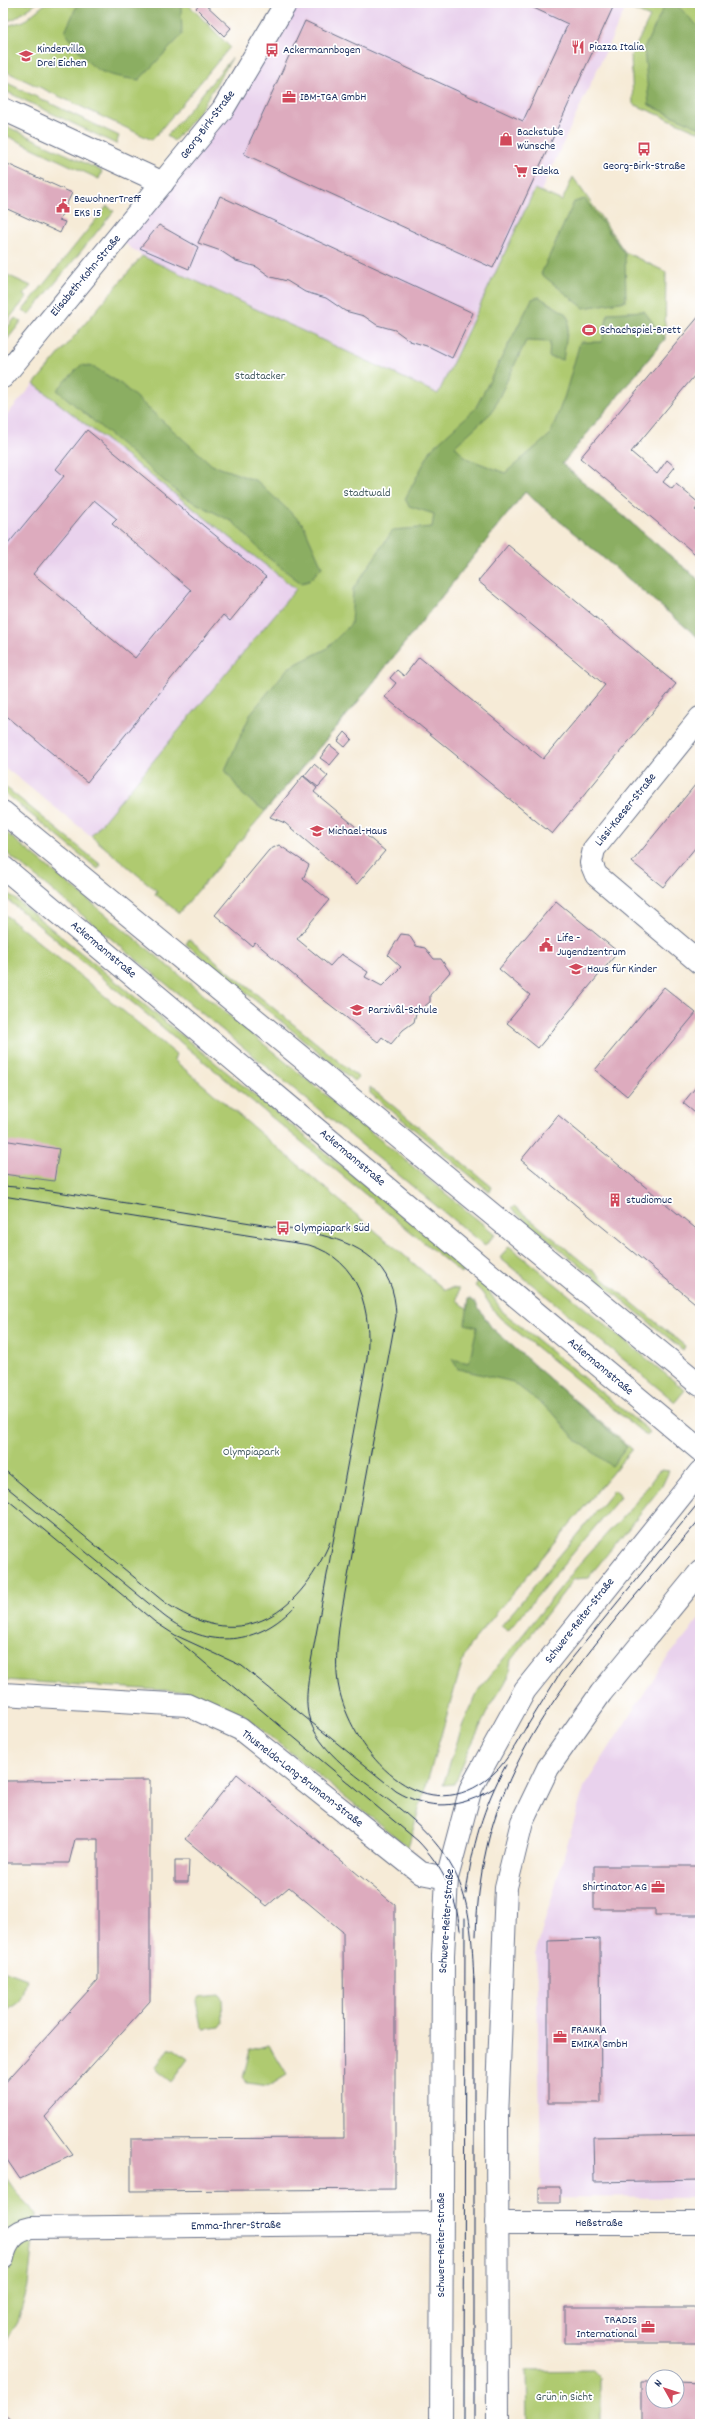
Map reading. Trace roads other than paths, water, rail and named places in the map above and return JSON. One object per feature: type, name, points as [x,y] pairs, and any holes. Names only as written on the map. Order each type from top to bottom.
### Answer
[{"type":"main road","name":"Georg-Birk-Straße","points":[[163,183],[223,109],[286,3]]},
{"type":"main road","points":[[3,109],[163,183]]},
{"type":"main road","name":"Elisabeth-Kohn-Straße","points":[[3,377],[163,183]]},
{"type":"main road","name":"Lissi-Kaeser-Straße","points":[[700,718],[594,849],[591,864],[596,875],[700,963]]},
{"type":"main road","points":[[3,812],[700,1385]]},
{"type":"main road","name":"Ackermannstraße","points":[[3,867],[700,1450]]},
{"type":"main road","name":"Schwere-Reiter-Straße","points":[[441,2424],[441,2223],[444,1955],[447,1878],[471,1788],[525,1690],[700,1472]]},
{"type":"main road","points":[[498,2424],[497,2118],[506,1887],[522,1822],[548,1768],[602,1693],[700,1572]]},
{"type":"main road","name":"Thusnelda-Lang-Brumann-Straße","points":[[3,1694],[187,1705],[240,1729],[421,1873],[447,1878]]},
{"type":"main road","name":"Emma-Ihrer-Straße","points":[[3,2258],[13,2236],[22,2230],[31,2228],[441,2223]]},
{"type":"main road","name":"Heßstraße","points":[[497,2223],[700,2223]]},
{"type":"tram line","points":[[3,1186],[39,1189],[313,1233],[346,1243],[372,1258],[382,1269],[389,1282],[394,1297],[396,1316],[340,1620],[337,1647],[337,1675],[340,1693],[348,1716],[360,1739],[376,1760],[394,1777],[415,1790],[438,1796],[462,1793],[486,1780],[499,1768],[528,1724]]},
{"type":"tram line","points":[[3,1196],[309,1245],[326,1252],[340,1262],[351,1275],[359,1290],[364,1306],[368,1340],[367,1358],[310,1667],[307,1694],[308,1715],[316,1734],[325,1747],[349,1770],[414,1821],[433,1840],[449,1862],[457,1876],[466,1905],[471,1936],[474,1983]]},
{"type":"tram line","points":[[3,1469],[163,1601],[190,1617],[216,1625],[240,1626],[262,1620],[282,1608],[300,1591],[316,1569],[330,1542]]},
{"type":"tram line","points":[[3,1484],[164,1616],[181,1627],[198,1634],[215,1638],[233,1639],[266,1629],[282,1619],[296,1605]]},
{"type":"tram line","points":[[3,1496],[155,1622],[175,1635],[242,1666],[396,1791],[421,1802],[445,1805],[469,1800],[494,1788]]},
{"type":"tram line","points":[[526,1728],[560,1673],[700,1501]]},
{"type":"tram line","points":[[476,1936],[480,1885],[490,1834],[505,1790],[526,1747],[550,1706],[578,1667],[700,1519]]},
{"type":"tram line","points":[[175,1638],[418,1841],[435,1861],[447,1882],[452,1893],[460,1930]]},
{"type":"tram line","points":[[466,1894],[475,1843],[491,1796],[506,1765]]},
{"type":"tram line","points":[[464,2424],[465,1918]]},
{"type":"tram line","points":[[474,1978],[474,2424]]},
{"type":"place","name":"Piazza Italia","points":[[578,47]]},
{"type":"place","name":"Ackermannbogen","points":[[272,50]]},
{"type":"place","name":"Kindervilla Drei Eichen","points":[[26,56]]},
{"type":"place","name":"IBM-TGA GmbH","points":[[289,97]]},
{"type":"place","name":"Backstube Wünsche","points":[[506,139]]},
{"type":"place","name":"Georg-Birk-Straße","points":[[644,149]]},
{"type":"place","name":"Edeka","points":[[521,171]]},
{"type":"place","name":"BewohnerTreff EKS 15","points":[[63,206]]},
{"type":"place","name":"Schachspiel-Brett","points":[[589,330]]},
{"type":"place","name":"Michael-Haus","points":[[317,831]]},
{"type":"place","name":"Life - Jugendzentrum","points":[[546,945]]},
{"type":"place","name":"Haus für Kinder","points":[[576,969]]},
{"type":"place","name":"Parzivâl-Schule","points":[[357,1010]]},
{"type":"place","name":"studiomuc","points":[[615,1200]]},
{"type":"place","name":"Olympiapark Süd","points":[[283,1228]]},
{"type":"place","name":"Shirtinator AG","points":[[658,1887]]},
{"type":"place","name":"FRANKA EMIKA GmbH","points":[[560,2037]]},
{"type":"place","name":"TRADIS International","points":[[648,2327]]},
{"type":"park label","name":"Stadtacker","points":[[260,376]]},
{"type":"park label","name":"Stadtwald","points":[[367,493]]},
{"type":"park label","name":"Olympiapark","points":[[251,1452]]},
{"type":"park label","name":"Grün in Sicht","points":[[564,2397]]}]
